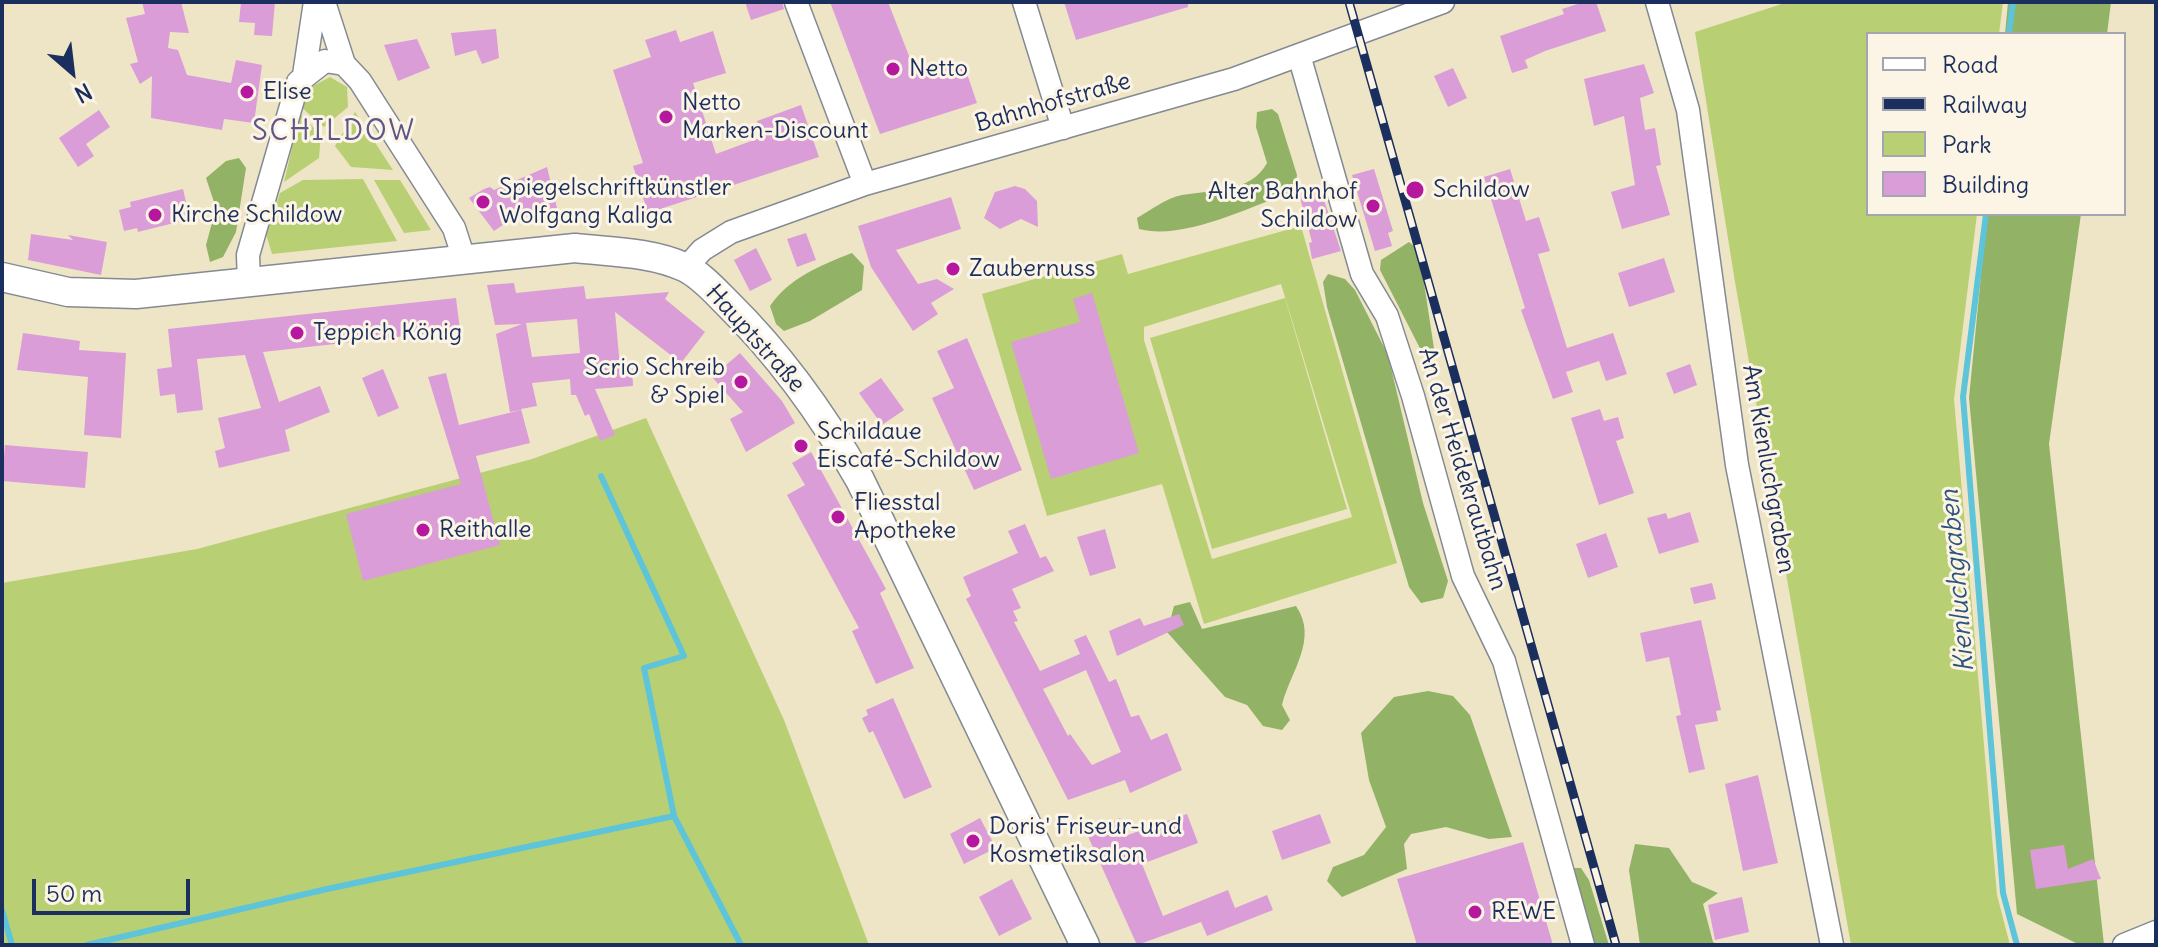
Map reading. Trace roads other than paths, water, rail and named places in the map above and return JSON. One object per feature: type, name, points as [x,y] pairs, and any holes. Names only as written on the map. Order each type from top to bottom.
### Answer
[{"type":"main road","name":"Hauptstraße","points":[[2,277],[68,292],[102,295],[249,283],[575,248],[639,254],[686,268],[738,314],[783,364],[833,431],[860,480],[1085,945]]},
{"type":"street","points":[[304,75],[315,2]]},
{"type":"street","points":[[324,2],[344,64],[360,81],[446,216],[464,259]]},
{"type":"street","points":[[796,2],[865,184]]},
{"type":"street","points":[[1024,2],[1063,128]]},
{"type":"street","name":"Bahnhofstraße","points":[[686,268],[702,250],[731,232],[865,184],[1234,79],[1443,2]]},
{"type":"street","name":"Am Kienluchgraben","points":[[1657,2],[1688,110],[1737,465],[1832,945]]},
{"type":"street","name":"An der Heidekrautbahn","points":[[1299,55],[1362,274],[1387,316],[1413,396],[1463,576],[1504,661],[1583,945]]},
{"type":"street","points":[[249,283],[248,255],[298,82],[325,61],[344,64]]},
{"type":"street","points":[[2124,945],[2156,932]]},
{"type":"waterway","name":"Kienluchgraben","points":[[2009,32],[2013,2]]},
{"type":"waterway","name":"Kienluchgraben","points":[[1986,216],[1963,397],[2003,893],[2017,945]]},
{"type":"waterway","points":[[87,945],[327,889],[674,816],[644,668],[684,656],[601,476]]},
{"type":"waterway","points":[[674,816],[741,945]]},
{"type":"waterway","points":[[2,910],[12,945]]},
{"type":"railway","points":[[1349,2],[1616,945]]},
{"type":"place","name":"Netto","points":[[893,69]]},
{"type":"place","name":"Elise","points":[[247,92]]},
{"type":"place","name":"Netto Marken-Discount","points":[[666,117]]},
{"type":"place","name":"Schildow","points":[[1415,190]]},
{"type":"place","name":"Spiegelschriftkünstler Wolfgang Kaliga","points":[[483,202]]},
{"type":"place","name":"Alter Bahnhof Schildow","points":[[1373,206]]},
{"type":"place","name":"Kirche Schildow","points":[[155,215]]},
{"type":"place","name":"Zaubernuss","points":[[953,269]]},
{"type":"place","name":"Teppich König","points":[[297,333]]},
{"type":"place","name":"Scrio Schreib & Spiel","points":[[741,382]]},
{"type":"place","name":"Schildaue Eiscafé-Schildow","points":[[801,446]]},
{"type":"place","name":"Fliesstal Apotheke","points":[[838,517]]},
{"type":"place","name":"Reithalle","points":[[423,530]]},
{"type":"place","name":"Doris' Friseur-und Kosmetiksalon","points":[[973,841]]},
{"type":"place","name":"REWE","points":[[1475,912]]},
{"type":"district","name":"SCHILDOW","points":[[334,132]]}]
